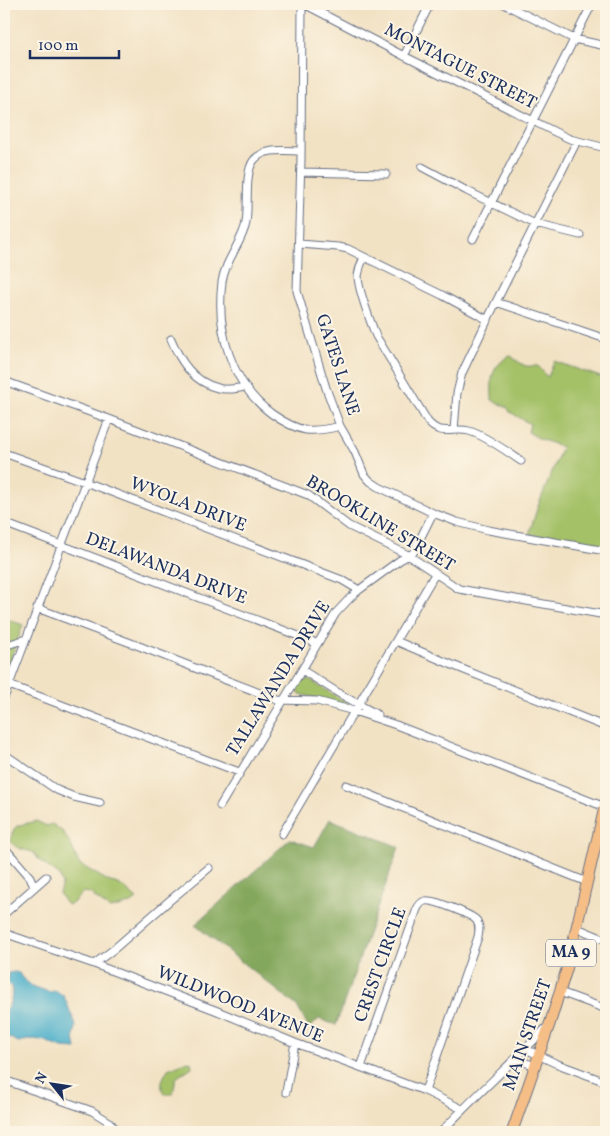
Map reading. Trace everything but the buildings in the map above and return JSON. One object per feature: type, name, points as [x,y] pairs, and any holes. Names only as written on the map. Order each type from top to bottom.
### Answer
[{"type":"highway","name":"MAIN STREET","points":[[512,1132],[560,992],[587,882],[601,837],[606,804]]},
{"type":"street","name":"MONTAGUE STREET","points":[[303,4],[533,121],[577,141],[606,148]]},
{"type":"street","name":"GATES LANE","points":[[303,4],[301,172],[297,291],[326,388],[340,426],[355,452],[364,474],[378,487],[457,522],[488,530],[606,551]]},
{"type":"street","points":[[404,56],[430,4]]},
{"type":"street","points":[[504,4],[574,39],[606,46]]},
{"type":"street","points":[[473,240],[592,4]]},
{"type":"street","points":[[454,430],[460,380],[496,302],[577,141]]},
{"type":"street","points":[[301,151],[271,151],[258,156],[251,164],[248,176],[248,205],[245,226],[224,275],[221,303],[222,330],[235,370],[256,400],[267,410],[283,421],[310,430],[329,429],[340,426]]},
{"type":"street","points":[[422,167],[536,224],[580,235]]},
{"type":"street","points":[[301,172],[386,174]]},
{"type":"street","points":[[299,244],[344,248],[442,295],[488,320]]},
{"type":"street","points":[[364,257],[359,270],[359,280],[372,327],[432,426],[440,431],[464,430],[476,434],[521,460]]},
{"type":"street","points":[[496,302],[606,339]]},
{"type":"street","points":[[171,339],[188,370],[199,379],[218,388],[233,389],[246,387]]},
{"type":"street","name":"BROOKLINE STREET","points":[[4,381],[308,495],[349,526],[408,556],[459,589],[606,615]]},
{"type":"street","points":[[4,698],[108,419]]},
{"type":"street","name":"WYOLA DRIVE","points":[[4,452],[342,580],[359,590]]},
{"type":"street","name":"TALLAWANDA DRIVE","points":[[220,806],[336,613],[359,590],[400,560],[414,553],[433,513]]},
{"type":"street","name":"DELAWANDA DRIVE","points":[[4,523],[240,612],[317,644]]},
{"type":"street","points":[[282,834],[435,574]]},
{"type":"street","points":[[37,608],[278,700],[317,701],[356,707]]},
{"type":"street","points":[[4,646],[26,639]]},
{"type":"street","points":[[396,641],[606,727]]},
{"type":"street","points":[[302,670],[340,694],[356,707],[396,725],[589,802],[606,804]]},
{"type":"street","points":[[9,684],[239,772]]},
{"type":"street","points":[[4,754],[57,790],[74,797],[100,803]]},
{"type":"street","points":[[346,785],[587,882]]},
{"type":"street","points":[[4,847],[30,877],[34,887]]},
{"type":"street","points":[[94,964],[209,868]]},
{"type":"street","points":[[4,914],[46,877]]},
{"type":"street","name":"CREST CIRCLE","points":[[361,1067],[417,909],[424,901],[434,902],[473,917],[478,923],[479,930],[425,1091]]},
{"type":"street","points":[[577,928],[606,940]]},
{"type":"street","name":"WILDWOOD AVENUE","points":[[4,933],[94,964],[215,1010],[295,1043],[425,1091],[462,1109]]},
{"type":"street","points":[[560,992],[606,1009]]},
{"type":"street","points":[[440,1132],[550,1023]]},
{"type":"street","points":[[286,1092],[295,1043]]},
{"type":"street","points":[[523,1051],[527,1050],[536,1061]]},
{"type":"street","points":[[510,1063],[536,1061],[606,1082]]},
{"type":"street","points":[[4,1080],[92,1111],[108,1121],[119,1132]]},
{"type":"green space","points":[[511,356],[526,366],[537,366],[548,377],[554,361],[606,379],[606,548],[529,534],[538,506],[562,447],[540,439],[528,432],[530,424],[510,412],[507,407],[492,400],[492,379],[495,370],[503,360]]},
{"type":"green space","points":[[4,618],[23,625],[4,677]]},
{"type":"green space","points":[[302,679],[311,681],[349,704],[345,706],[300,694],[297,688]]},
{"type":"green space","points":[[330,819],[399,847],[336,1025],[319,1019],[309,1029],[297,1006],[195,925],[290,839],[314,847]]},
{"type":"green space","points":[[36,821],[47,826],[52,824],[63,832],[79,864],[110,882],[121,886],[137,899],[130,904],[110,909],[92,894],[83,892],[73,903],[68,905],[65,903],[59,893],[62,884],[59,875],[41,862],[33,852],[17,847],[11,842],[15,827]]},
{"type":"green space","points":[[188,1061],[191,1062],[192,1067],[176,1078],[173,1094],[164,1094],[162,1084],[168,1069]]},
{"type":"water","points":[[8,973],[19,973],[32,986],[49,992],[55,991],[64,996],[76,1026],[74,1037],[76,1049],[62,1048],[34,1039],[18,1042],[4,1035],[4,1010],[9,1006],[12,994],[10,983],[7,979]]},
{"type":"waterway","points":[[4,984],[11,984]]}]
